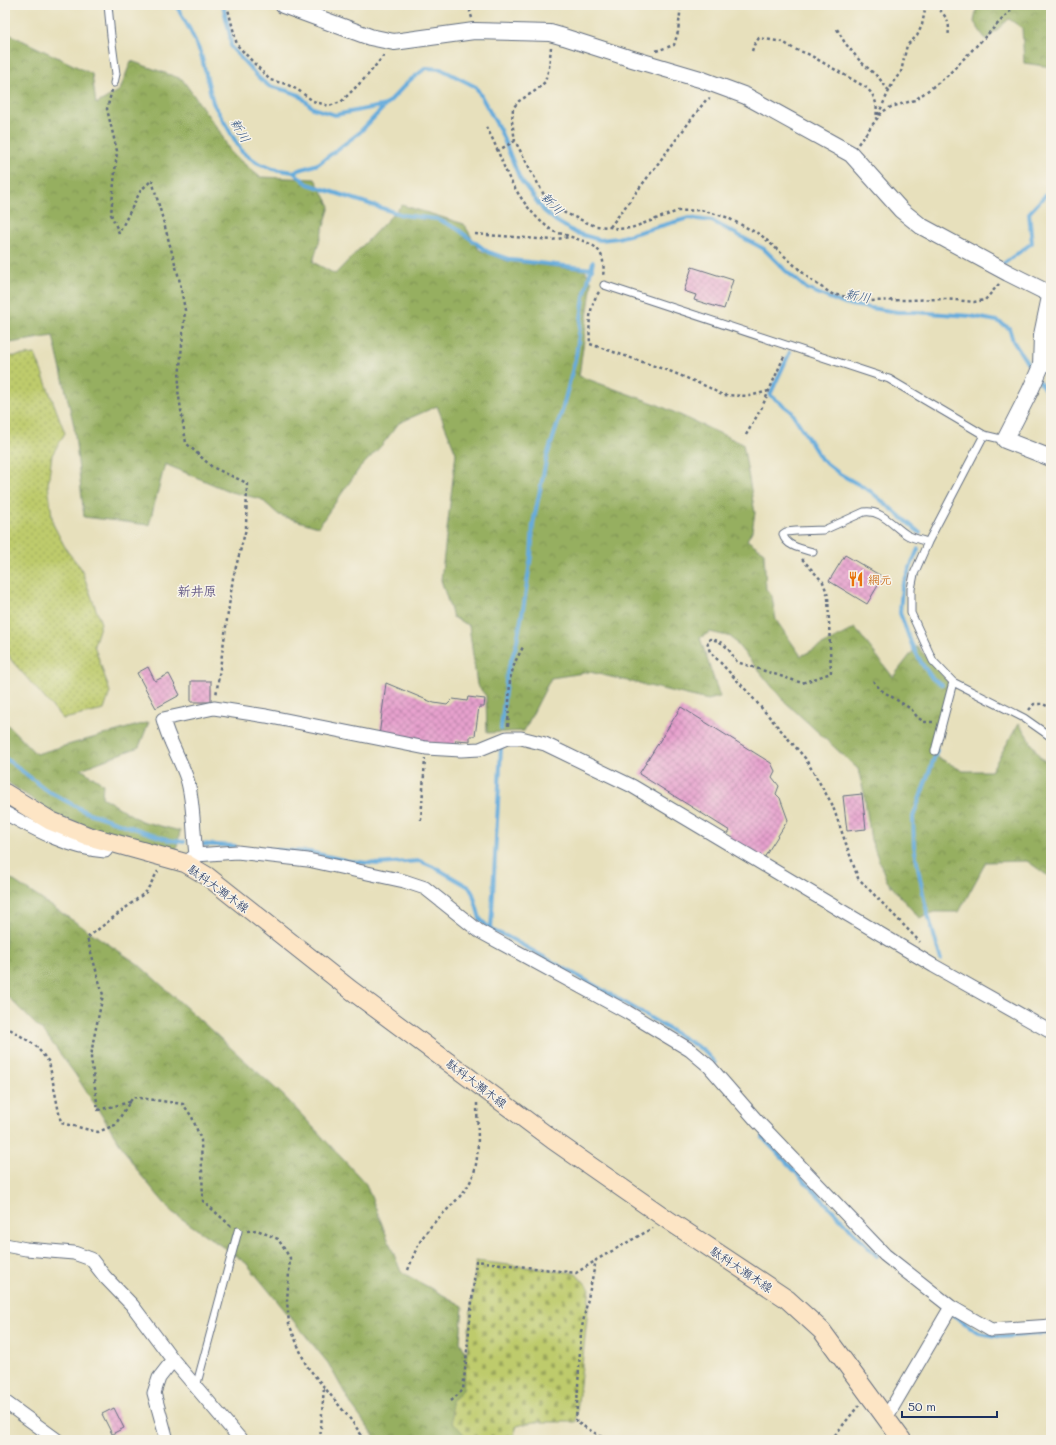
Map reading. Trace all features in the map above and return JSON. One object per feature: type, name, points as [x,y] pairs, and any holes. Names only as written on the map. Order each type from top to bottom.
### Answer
[{"type":"main road","name":"駄科大瀬木線","points":[[5,793],[51,821],[88,836],[166,858],[190,859],[207,876],[351,990],[477,1084],[553,1140],[668,1220],[787,1299],[822,1331],[902,1440]]},
{"type":"street","points":[[283,5],[370,37],[394,42],[474,30],[550,33],[564,36],[629,58],[700,79],[746,96],[851,154],[901,210],[921,226],[1008,273],[1050,293],[1041,366],[1005,440],[1051,458]]},
{"type":"street","points":[[1051,1032],[934,966],[632,786],[545,744],[521,738],[507,738],[480,749],[461,750],[426,748],[266,716],[214,708],[163,719],[166,733],[187,779],[191,802],[190,859],[237,852],[308,860],[404,881],[425,888],[480,931],[627,1012],[690,1050],[709,1066],[757,1121],[885,1255],[951,1307],[991,1330],[1051,1326]]},
{"type":"street","points":[[5,813],[44,834],[91,850],[105,851],[110,843]]},
{"type":"street","points":[[5,1245],[26,1249],[74,1253],[91,1259],[132,1305],[173,1360],[241,1440]]},
{"type":"street","points":[[886,1418],[951,1307]]},
{"type":"street","points":[[167,1440],[154,1393],[159,1378],[173,1360]]},
{"type":"street","points":[[5,1402],[57,1440]]},
{"type":"lane","points":[[108,5],[116,74],[114,83]]},
{"type":"lane","points":[[604,286],[889,379],[984,435],[1005,440]]},
{"type":"lane","points":[[984,435],[928,542],[914,574],[911,588],[911,614],[933,661],[953,682],[1024,718],[1051,737]]},
{"type":"lane","points":[[813,552],[790,544],[783,537],[783,534],[786,532],[824,530],[864,512],[870,511],[879,514],[908,535],[928,542]]},
{"type":"lane","points":[[935,751],[953,682]]},
{"type":"lane","points":[[196,1387],[238,1231]]},
{"type":"path","points":[[227,5],[237,45],[270,80],[286,84],[298,90],[313,101],[329,106],[340,102],[367,76],[394,42]]},
{"type":"path","points":[[651,50],[656,51],[674,46],[678,32],[681,5]]},
{"type":"path","points":[[876,119],[894,82],[901,72],[906,44],[917,36],[922,25],[926,5]]},
{"type":"path","points":[[936,5],[950,26],[948,37]]},
{"type":"path","points":[[851,154],[882,112],[891,107],[915,100],[946,77],[1016,5]]},
{"type":"path","points":[[837,29],[860,61],[879,78],[890,92]]},
{"type":"path","points":[[550,33],[551,53],[545,82],[535,91],[519,101],[513,108],[512,121],[515,142],[544,195],[551,204],[565,213],[596,226],[618,229],[631,228],[678,211],[701,210],[720,215],[761,235],[812,281],[832,294],[867,300],[946,299],[974,302],[984,300],[1008,273]]},
{"type":"path","points":[[752,51],[759,38],[783,42],[794,49],[808,54],[867,88],[875,96],[877,110],[876,119]]},
{"type":"path","points":[[116,74],[107,109],[117,151],[111,214],[119,233],[141,190],[152,180],[179,278],[185,310],[178,390],[186,443],[212,467],[247,483],[246,529],[234,578],[214,708]]},
{"type":"path","points":[[610,227],[706,100],[712,97]]},
{"type":"path","points":[[486,127],[498,150],[509,177],[537,219],[550,230],[590,244],[602,254],[604,261],[602,278],[604,286],[595,297],[589,322],[590,344],[672,372],[708,387],[722,396],[750,396],[769,391]]},
{"type":"path","points":[[498,150],[515,142]]},
{"type":"path","points":[[475,234],[552,240],[570,237]]},
{"type":"path","points":[[746,435],[762,407],[789,346]]},
{"type":"path","points":[[790,544],[806,565],[824,582],[828,596],[831,673],[802,683],[737,662],[729,649],[719,640],[710,639],[707,642],[710,652],[746,690],[805,758],[832,804],[858,878],[922,944]]},
{"type":"path","points":[[507,738],[510,679],[515,662],[523,647]]},
{"type":"path","points":[[873,681],[881,690],[911,709],[918,718],[925,722],[943,721]]},
{"type":"path","points":[[1024,718],[1034,704],[1043,704],[1051,708]]},
{"type":"path","points":[[421,820],[426,748]]},
{"type":"path","points":[[130,1102],[98,1110],[91,1058],[103,995],[87,938],[146,892],[166,858]]},
{"type":"path","points":[[5,1026],[35,1045],[49,1062],[61,1123],[98,1132],[114,1125],[133,1097],[183,1104],[192,1117],[201,1140],[203,1201],[223,1220],[238,1231],[257,1230],[278,1238],[290,1258],[287,1301],[289,1324],[306,1365],[351,1420],[365,1440]]},
{"type":"path","points":[[408,1270],[416,1249],[424,1234],[467,1188],[475,1170],[477,1154],[477,1084]]},
{"type":"path","points":[[451,1401],[463,1390],[476,1261],[576,1273],[596,1260],[668,1220]]},
{"type":"path","points":[[596,1260],[581,1332],[576,1422],[607,1440]]},
{"type":"path","points":[[320,1440],[324,1386]]},
{"type":"path","points":[[831,1440],[868,1394]]},
{"type":"green space","points":[[977,5],[1051,5],[1051,67],[1024,63],[1022,28],[1009,19],[986,40],[974,22]]},
{"type":"green space","points":[[9,34],[92,74],[96,104],[120,90],[131,61],[182,79],[220,132],[231,153],[260,177],[315,179],[330,206],[313,262],[335,274],[402,205],[464,224],[479,250],[507,261],[585,270],[592,282],[579,376],[656,404],[743,444],[755,513],[752,531],[747,540],[764,552],[766,589],[772,596],[776,620],[801,656],[855,628],[893,677],[917,646],[950,684],[932,754],[963,771],[991,771],[1019,723],[1040,757],[1051,766],[1051,878],[1027,861],[986,862],[959,912],[934,912],[919,918],[887,881],[871,840],[864,793],[858,769],[783,700],[731,637],[710,632],[700,638],[720,697],[708,700],[590,672],[551,678],[524,731],[487,733],[486,696],[477,685],[469,626],[453,617],[441,580],[456,453],[437,406],[399,423],[382,445],[359,469],[318,527],[279,515],[261,499],[231,492],[165,464],[149,525],[84,517],[74,426],[53,336],[10,343],[5,325],[5,39]]},
{"type":"green space","points":[[35,354],[65,433],[52,455],[48,484],[53,524],[67,551],[81,568],[101,623],[94,645],[110,692],[104,710],[63,719],[11,660],[5,646],[5,357]]},
{"type":"green space","points":[[5,722],[36,754],[149,722],[139,747],[81,769],[103,784],[102,797],[141,821],[180,831],[176,853],[132,841],[59,817],[10,784],[5,779]]},
{"type":"green space","points":[[5,875],[138,964],[285,1097],[366,1184],[401,1272],[463,1306],[460,1342],[514,1440],[377,1440],[352,1406],[328,1363],[246,1263],[172,1212],[139,1173],[75,1074],[47,1036],[5,994]]},
{"type":"green space","points":[[476,1261],[576,1273],[590,1289],[576,1422],[533,1422],[517,1426],[512,1440],[469,1440],[452,1421],[451,1401],[463,1390]]},
{"type":"building","points":[[692,267],[733,280],[724,309],[694,300],[696,295],[684,291]]},
{"type":"building","name":"網元","points":[[845,555],[883,577],[867,604],[829,581]]},
{"type":"building","points":[[148,667],[155,681],[169,674],[180,695],[156,708],[137,673]]},
{"type":"building","points":[[191,681],[211,681],[211,702],[191,702]]},
{"type":"building","points":[[386,683],[434,703],[447,705],[453,699],[467,701],[468,697],[485,699],[484,707],[479,707],[475,736],[470,736],[470,741],[456,740],[455,746],[379,736]]},
{"type":"building","points":[[681,707],[771,763],[775,771],[772,777],[779,786],[776,794],[780,798],[788,820],[762,861],[725,838],[730,831],[639,774]]},
{"type":"building","points":[[862,794],[866,829],[847,831],[843,796]]},
{"type":"building","points":[[114,1408],[124,1428],[112,1434],[102,1414]]},
{"type":"waterway","name":"新川","points":[[176,5],[201,54],[213,103],[242,152],[258,163],[273,169],[293,172],[318,164],[359,133],[409,81],[426,68],[441,69],[476,87],[500,130],[520,179],[544,211],[556,221],[576,233],[600,240],[618,238],[689,218],[712,221],[764,249],[807,289],[844,304],[898,312],[970,316],[997,321],[1009,328],[1013,341],[1033,372]]},
{"type":"waterway","points":[[223,5],[230,35],[231,47],[259,78],[269,86],[299,95],[313,108],[335,115],[386,105]]},
{"type":"waterway","points":[[293,172],[308,184],[403,215],[437,219],[456,228],[488,252],[511,260],[592,269]]},
{"type":"waterway","points":[[1003,264],[1032,243],[1029,213],[1051,189]]},
{"type":"waterway","points":[[501,729],[507,672],[516,646],[524,604],[531,556],[533,524],[547,456],[562,411],[576,356],[584,297],[593,262]]},
{"type":"waterway","points":[[790,352],[770,395],[791,411],[821,459],[840,474],[870,491],[920,533]]},
{"type":"waterway","name":"新川","points":[[1039,381],[1051,399]]},
{"type":"waterway","points":[[918,549],[902,587],[900,613],[912,645],[922,664],[932,678],[942,685]]},
{"type":"waterway","points":[[491,930],[501,748]]},
{"type":"waterway","points":[[937,750],[913,817],[914,846],[925,904],[941,960]]},
{"type":"waterway","points":[[5,758],[48,791],[86,812],[169,840],[184,842]]},
{"type":"waterway","points":[[198,844],[235,846]]},
{"type":"waterway","points":[[264,849],[310,852],[348,861],[378,864],[420,861],[436,868],[469,887],[473,894],[480,919],[491,930],[506,936],[639,1011],[703,1050],[715,1063]]},
{"type":"waterway","points":[[764,1133],[763,1138],[877,1256]]},
{"type":"waterway","points":[[952,1314],[979,1333],[1002,1337],[1051,1333]]},
{"type":"place","name":"網元","points":[[856,579]]},
{"type":"district","name":"新井原","points":[[197,590]]}]
